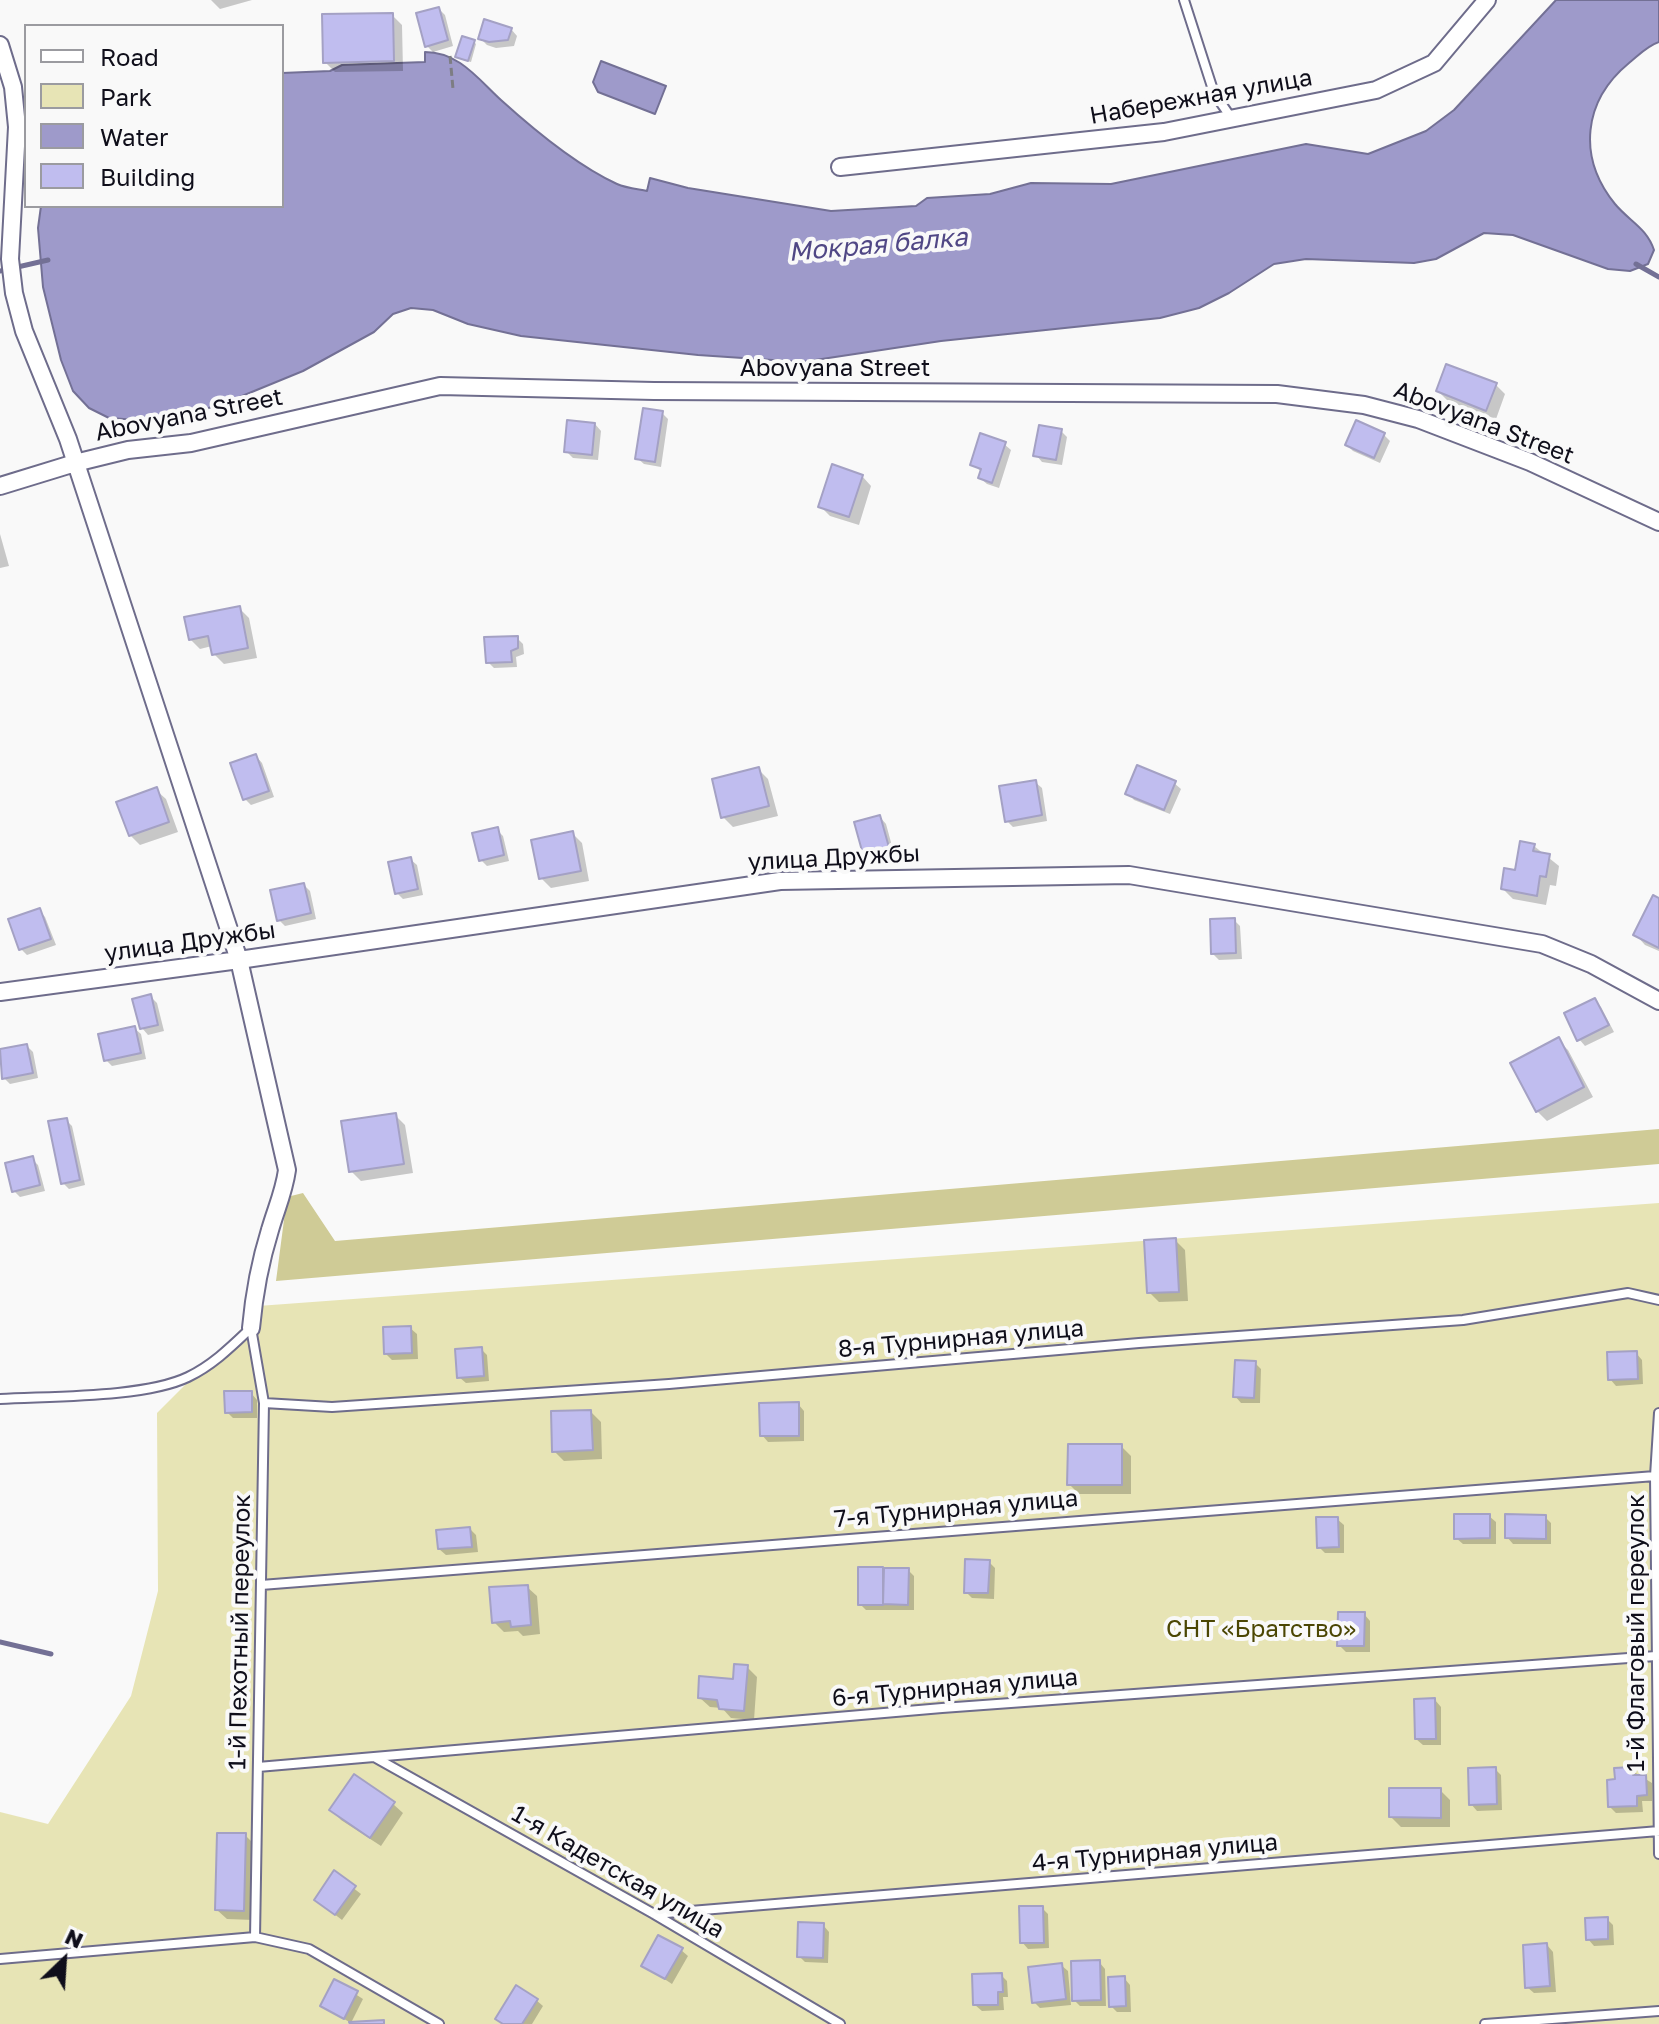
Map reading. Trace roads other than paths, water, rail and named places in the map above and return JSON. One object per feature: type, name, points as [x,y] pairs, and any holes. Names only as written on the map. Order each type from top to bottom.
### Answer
[{"type":"street","name":"Набережная улица","points":[[840,167],[1164,132],[1376,90],[1434,63],[1487,0]]},
{"type":"street","points":[[0,45],[13,87],[17,127],[10,259],[14,293],[24,331],[68,439],[239,960],[287,1170],[284,1193],[270,1229],[253,1300],[251,1328]]},
{"type":"street","name":"Abovyana Street","points":[[0,486],[128,450],[191,443],[440,386],[654,391],[1277,394],[1364,405],[1418,419],[1530,462],[1659,522]]},
{"type":"street","name":"улица Дружбы","points":[[0,992],[780,881],[1129,875],[1542,944],[1591,964],[1659,1001]]},
{"type":"lane","points":[[1184,0],[1214,93],[1232,119]]},
{"type":"lane","name":"8-я Турнирная улица","points":[[264,1403],[332,1407],[669,1384],[1139,1343],[1463,1320],[1628,1293],[1659,1300]]},
{"type":"lane","points":[[0,1399],[168,1385],[217,1360],[251,1328]]},
{"type":"lane","name":"1-й Пехотный переулок","points":[[251,1328],[264,1403],[255,1937]]},
{"type":"lane","name":"1-й Флаговый переулок","points":[[1659,1413],[1655,1476],[1659,1854]]},
{"type":"lane","name":"7-я Турнирная улица","points":[[261,1585],[1655,1476]]},
{"type":"lane","name":"6-я Турнирная улица","points":[[258,1767],[942,1708],[1656,1656]]},
{"type":"lane","name":"1-я Кадетская улица","points":[[375,1758],[654,1914],[840,2024]]},
{"type":"lane","name":"4-я Турнирная улица","points":[[654,1914],[1658,1831]]},
{"type":"lane","points":[[0,1959],[255,1937],[309,1949],[439,2024]]},
{"type":"lane","points":[[1485,2024],[1659,2011]]},
{"type":"water","points":[[1556,0],[1659,0],[1659,42],[1643,51],[1614,78],[1602,94],[1590,130],[1595,167],[1603,186],[1615,204],[1651,242],[1654,250],[1648,264],[1630,271],[1608,269],[1513,235],[1484,233],[1436,259],[1414,263],[1306,259],[1274,264],[1199,308],[1160,318],[941,341],[802,362],[698,355],[521,336],[468,324],[433,310],[411,308],[393,314],[374,332],[303,371],[225,403],[189,414],[138,420],[109,418],[89,408],[73,391],[61,360],[43,287],[38,228],[41,208],[284,208],[284,73],[330,71],[342,65],[425,62],[425,52],[448,57],[467,68],[556,146],[617,184],[647,191],[650,178],[688,188],[831,211],[916,206],[927,198],[990,194],[1031,183],[1111,184],[1306,144],[1368,154],[1426,131],[1454,110]]},
{"type":"water","points":[[601,61],[666,86],[655,114],[598,92],[593,82]]},
{"type":"waterway","name":"Мокрая балка","points":[[0,271],[48,260]]},
{"type":"waterway","points":[[1636,264],[1659,277]]},
{"type":"waterway","points":[[0,1642],[51,1654]]},
{"type":"park label","name":"СНТ «Братство»","points":[[1261,1629]]}]
